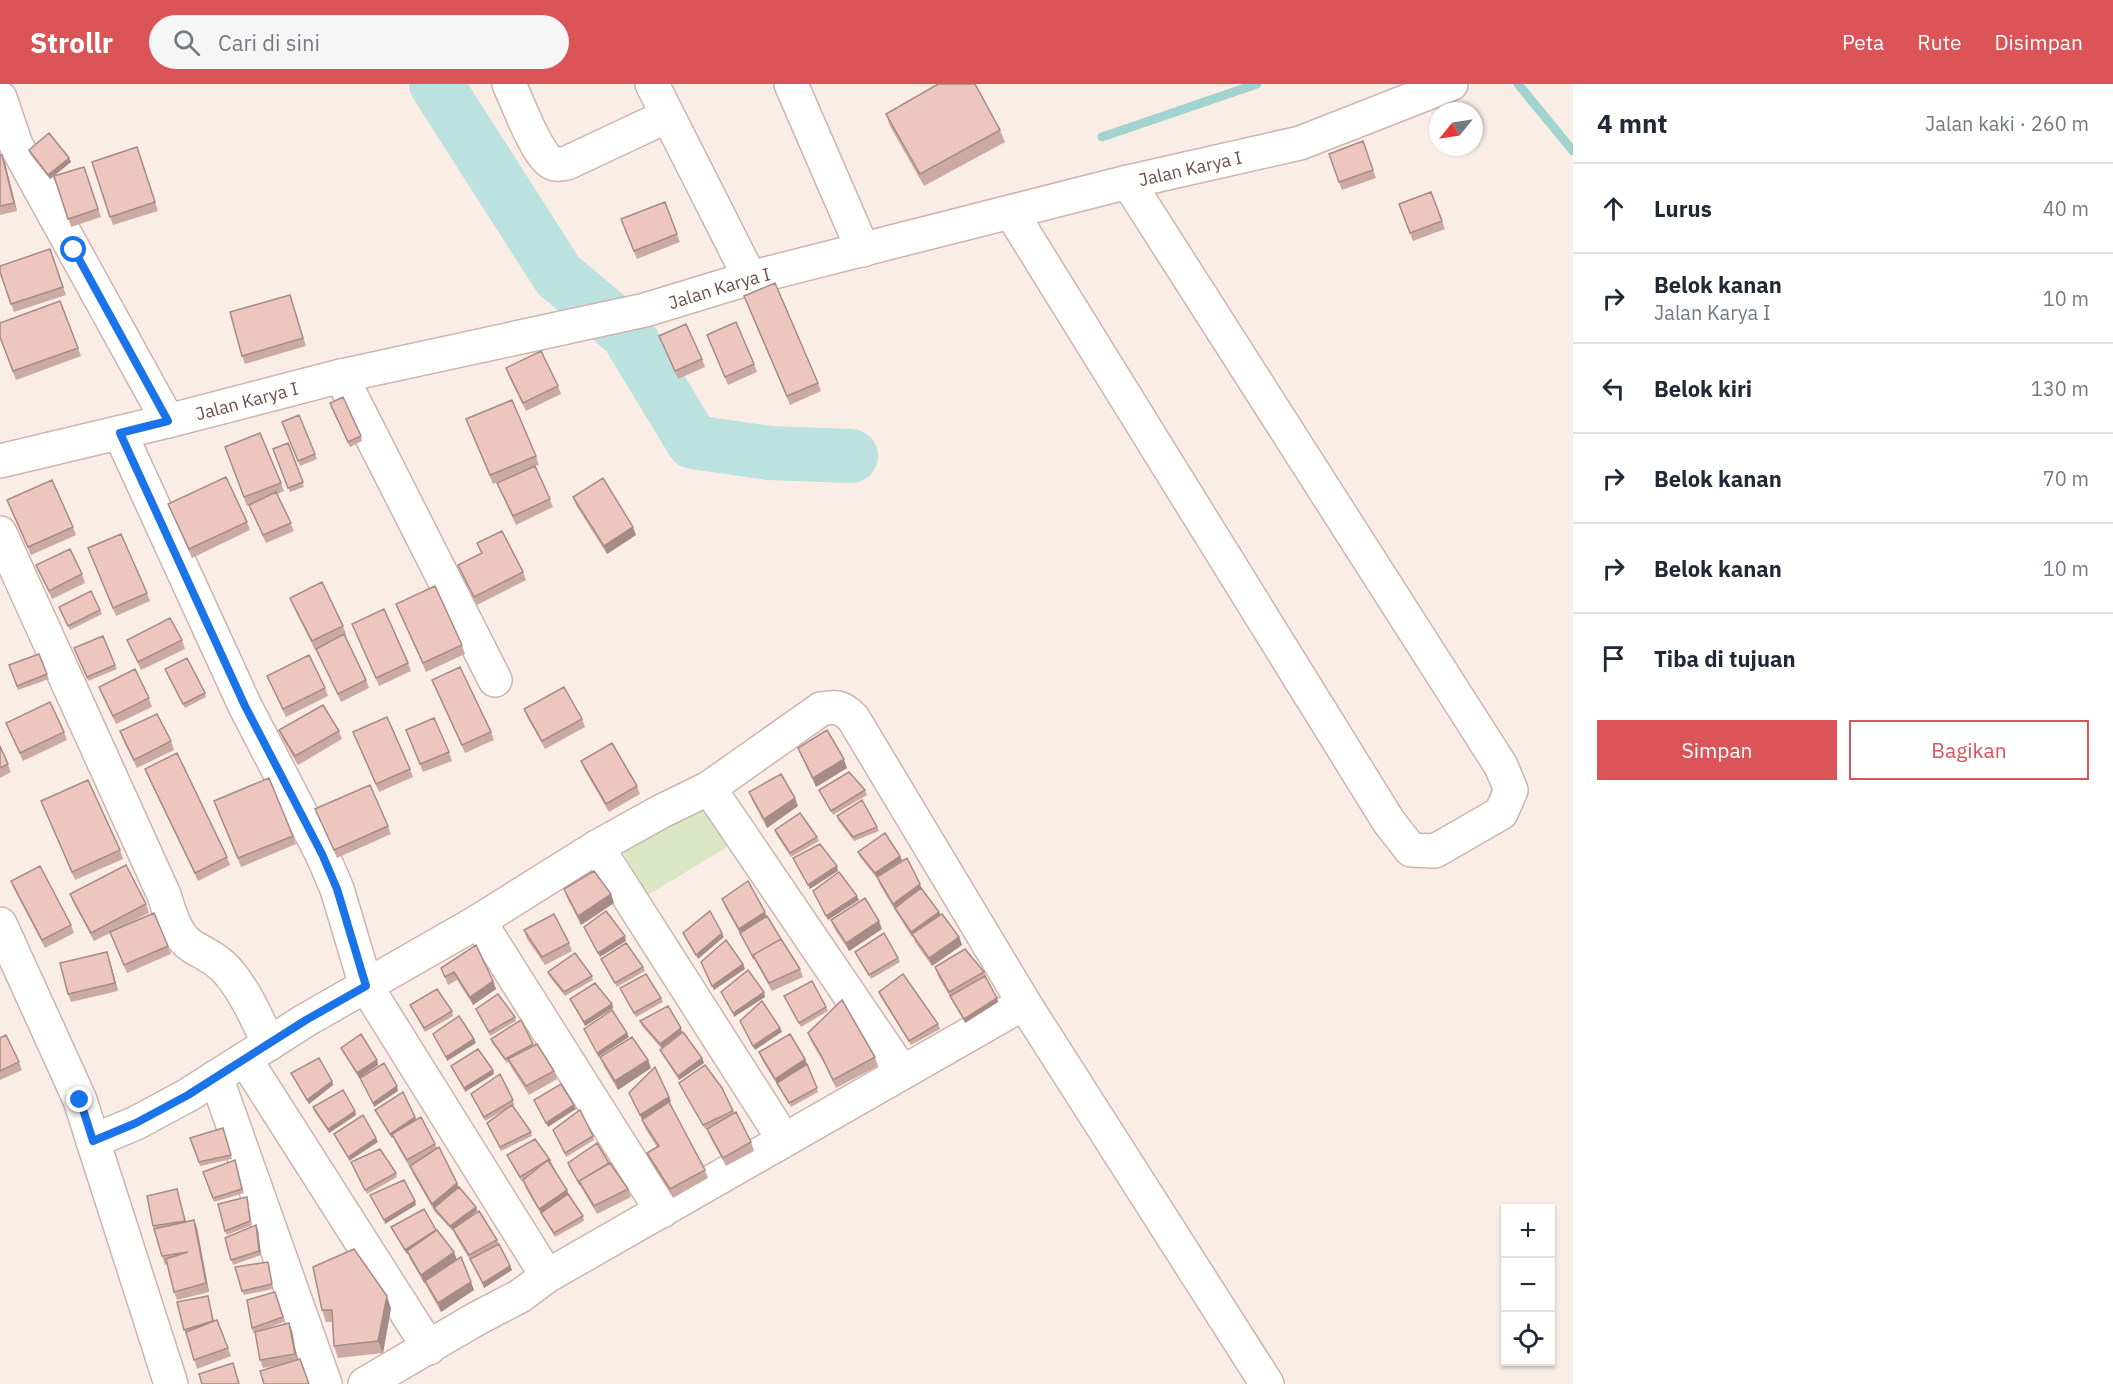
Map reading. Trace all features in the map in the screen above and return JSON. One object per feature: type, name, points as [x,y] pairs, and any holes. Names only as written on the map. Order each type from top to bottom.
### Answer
[{"type":"street","points":[[509,84],[537,145],[549,162],[557,165],[567,163],[667,116]]},
{"type":"street","points":[[652,84],[750,278]]},
{"type":"street","points":[[791,84],[863,249]]},
{"type":"street","name":"Jalan Karya I","points":[[0,461],[120,433],[341,376],[645,310],[750,278],[863,249],[1128,182],[1300,143],[1441,88]]},
{"type":"street","points":[[0,98],[16,145],[168,421]]},
{"type":"street","points":[[1011,212],[1389,822],[1411,850],[1435,851],[1501,813],[1511,790],[1501,766],[1128,182]]},
{"type":"street","points":[[341,376],[495,680]]},
{"type":"street","points":[[120,433],[245,706],[322,854],[337,889],[366,986],[547,1276]]},
{"type":"street","points":[[0,533],[164,895],[174,926],[191,946],[209,954],[229,972],[248,998],[257,1051],[429,1348]]},
{"type":"street","points":[[93,1141],[136,1123],[479,921],[597,847],[709,788],[821,709],[834,706],[844,709],[854,718],[1024,1003],[1267,1384]]},
{"type":"street","points":[[709,788],[902,1072]]},
{"type":"street","points":[[597,847],[784,1140]]},
{"type":"street","points":[[479,921],[662,1211]]},
{"type":"street","points":[[0,924],[80,1100],[171,1384]]},
{"type":"street","points":[[365,1384],[520,1296],[547,1276],[1024,1003]]},
{"type":"street","points":[[216,1077],[325,1384]]},
{"type":"green space","points":[[700,805],[727,847],[648,895],[623,852]]},
{"type":"building","points":[[938,84],[975,84],[1000,130],[920,174],[886,114]]},
{"type":"building","points":[[49,133],[69,158],[48,175],[29,150]]},
{"type":"building","points":[[1363,141],[1373,170],[1339,182],[1329,154]]},
{"type":"building","points":[[137,147],[155,202],[110,217],[92,162]]},
{"type":"building","points":[[0,155],[2,155],[14,203],[0,206]]},
{"type":"building","points":[[84,167],[98,209],[68,219],[54,176]]},
{"type":"building","points":[[1431,192],[1442,221],[1410,233],[1399,204]]},
{"type":"building","points":[[665,202],[677,234],[634,251],[621,219]]},
{"type":"building","points":[[50,249],[63,287],[11,304],[0,266]]},
{"type":"building","points":[[775,283],[818,383],[787,396],[744,296]]},
{"type":"building","points":[[290,295],[303,338],[242,356],[230,312]]},
{"type":"building","points":[[60,301],[78,348],[13,371],[0,337],[0,323]]},
{"type":"building","points":[[736,322],[754,364],[725,377],[707,335]]},
{"type":"building","points":[[686,324],[702,359],[675,371],[659,336]]},
{"type":"building","points":[[541,351],[558,386],[523,403],[506,368]]},
{"type":"building","points":[[343,397],[361,436],[348,442],[330,403]]},
{"type":"building","points":[[512,400],[536,456],[490,475],[466,419]]},
{"type":"building","points":[[299,415],[315,454],[298,461],[282,422]]},
{"type":"building","points":[[260,433],[281,483],[244,497],[225,447]]},
{"type":"building","points":[[288,443],[303,482],[288,488],[273,449]]},
{"type":"building","points":[[535,466],[550,499],[513,516],[497,483]]},
{"type":"building","points":[[226,477],[247,522],[189,549],[168,504]]},
{"type":"building","points":[[603,478],[633,527],[604,546],[573,497]]},
{"type":"building","points":[[52,480],[73,527],[28,547],[7,500]]},
{"type":"building","points":[[276,492],[291,523],[263,535],[249,505]]},
{"type":"building","points":[[502,531],[523,572],[474,597],[458,565],[482,553],[477,543]]},
{"type":"building","points":[[121,534],[147,593],[113,608],[88,548]]},
{"type":"building","points":[[70,549],[82,574],[49,591],[36,565]]},
{"type":"building","points":[[322,582],[343,626],[312,641],[290,598]]},
{"type":"building","points":[[435,586],[462,645],[423,663],[396,604]]},
{"type":"building","points":[[91,591],[100,610],[68,626],[59,607]]},
{"type":"building","points":[[384,609],[408,663],[376,678],[352,624]]},
{"type":"building","points":[[170,618],[182,640],[138,662],[127,640]]},
{"type":"building","points":[[344,634],[366,680],[338,694],[316,649]]},
{"type":"building","points":[[103,636],[115,665],[87,677],[74,648]]},
{"type":"building","points":[[39,654],[47,674],[17,686],[9,665]]},
{"type":"building","points":[[309,655],[325,688],[283,709],[267,676]]},
{"type":"building","points":[[187,658],[205,693],[183,704],[165,669]]},
{"type":"building","points":[[460,667],[491,732],[462,745],[432,680]]},
{"type":"building","points":[[135,669],[149,698],[113,716],[99,687]]},
{"type":"building","points":[[564,687],[582,719],[542,741],[524,709]]},
{"type":"building","points":[[50,702],[64,732],[20,753],[6,723]]},
{"type":"building","points":[[323,705],[339,731],[295,756],[279,730]]},
{"type":"building","points":[[157,714],[171,741],[134,760],[120,731]]},
{"type":"building","points":[[387,717],[410,769],[376,784],[353,732]]},
{"type":"building","points":[[434,718],[449,752],[420,764],[406,730]]},
{"type":"building","points":[[827,730],[844,759],[813,778],[798,748]]},
{"type":"building","points":[[612,743],[637,786],[606,804],[581,761]]},
{"type":"building","points":[[0,746],[8,764],[0,768]]},
{"type":"building","points":[[177,753],[227,857],[195,873],[145,769]]},
{"type":"building","points":[[849,772],[865,790],[831,811],[819,790]]},
{"type":"building","points":[[781,774],[795,798],[764,819],[749,792]]},
{"type":"building","points":[[269,778],[293,836],[238,858],[214,801]]},
{"type":"building","points":[[88,780],[120,850],[72,872],[41,801]]},
{"type":"building","points":[[370,785],[388,826],[334,850],[315,809]]},
{"type":"building","points":[[862,800],[877,827],[853,837],[837,816]]},
{"type":"building","points":[[800,813],[817,837],[790,853],[775,830]]},
{"type":"building","points":[[885,833],[900,856],[875,873],[858,852]]},
{"type":"building","points":[[820,844],[837,866],[808,885],[793,858]]},
{"type":"building","points":[[907,858],[920,884],[893,904],[877,877]]},
{"type":"building","points":[[126,865],[146,904],[91,933],[70,894]]},
{"type":"building","points":[[40,866],[71,925],[42,940],[11,881]]},
{"type":"building","points":[[594,871],[611,894],[578,916],[564,889]]},
{"type":"building","points":[[839,872],[857,896],[826,916],[813,891]]},
{"type":"building","points":[[748,881],[765,912],[739,929],[722,899]]},
{"type":"building","points":[[921,888],[939,912],[911,932],[895,908]]},
{"type":"building","points":[[865,898],[879,921],[846,943],[831,920]]},
{"type":"building","points":[[606,911],[625,936],[598,953],[584,927]]},
{"type":"building","points":[[710,911],[722,933],[696,955],[683,933]]},
{"type":"building","points":[[154,913],[168,946],[124,965],[110,932]]},
{"type":"building","points":[[554,914],[569,943],[542,957],[524,930]]},
{"type":"building","points":[[942,914],[959,937],[929,958],[912,934]]},
{"type":"building","points":[[767,916],[781,939],[753,955],[754,959],[740,933]]},
{"type":"building","points":[[884,933],[898,958],[869,975],[855,952]]},
{"type":"building","points":[[781,939],[800,969],[769,983],[753,955]]},
{"type":"building","points":[[726,940],[743,964],[712,986],[701,962]]},
{"type":"building","points":[[626,943],[643,967],[615,983],[601,959]]},
{"type":"building","points":[[476,945],[493,981],[470,997],[454,972],[445,977],[441,968]]},
{"type":"building","points":[[965,949],[984,972],[949,992],[935,967]]},
{"type":"building","points":[[107,952],[115,983],[68,994],[60,963]]},
{"type":"building","points":[[575,953],[592,976],[564,992],[548,972]]},
{"type":"building","points":[[748,970],[764,992],[733,1013],[721,992]]},
{"type":"building","points":[[646,974],[661,998],[634,1013],[620,988]]},
{"type":"building","points":[[903,974],[938,1024],[909,1041],[879,992]]},
{"type":"building","points":[[985,976],[997,998],[964,1019],[950,996]]},
{"type":"building","points":[[812,981],[826,1007],[799,1023],[784,996]]},
{"type":"building","points":[[595,983],[612,1004],[584,1022],[570,999]]},
{"type":"building","points":[[437,989],[452,1011],[424,1028],[410,1005]]},
{"type":"building","points":[[498,994],[515,1017],[489,1032],[476,1009]]},
{"type":"building","points":[[842,1000],[875,1057],[833,1080],[808,1033]]},
{"type":"building","points":[[762,1001],[780,1028],[753,1046],[740,1021]]},
{"type":"building","points":[[668,1006],[681,1028],[660,1044],[640,1021]]},
{"type":"building","points":[[612,1010],[627,1033],[597,1053],[584,1029]]},
{"type":"building","points":[[459,1016],[474,1039],[446,1057],[433,1034]]},
{"type":"building","points":[[521,1020],[533,1044],[505,1059],[491,1039]]},
{"type":"building","points":[[683,1032],[702,1058],[678,1076],[660,1050]]},
{"type":"building","points":[[361,1034],[377,1060],[357,1073],[341,1048]]},
{"type":"building","points":[[790,1034],[805,1059],[775,1079],[759,1052]]},
{"type":"building","points":[[6,1035],[19,1062],[0,1071],[0,1038]]},
{"type":"building","points":[[632,1037],[648,1060],[615,1081],[600,1057]]},
{"type":"building","points":[[537,1044],[554,1071],[526,1086],[508,1059]]},
{"type":"building","points":[[478,1049],[493,1070],[464,1088],[451,1066]]},
{"type":"building","points":[[319,1058],[332,1081],[307,1100],[291,1073]]},
{"type":"building","points":[[384,1063],[397,1086],[373,1103],[360,1078]]},
{"type":"building","points":[[807,1064],[817,1088],[789,1103],[777,1083]]},
{"type":"building","points":[[705,1065],[722,1088],[733,1111],[703,1125],[679,1083]]},
{"type":"building","points":[[655,1067],[669,1097],[640,1115],[629,1093]]},
{"type":"building","points":[[500,1074],[513,1100],[484,1117],[471,1094]]},
{"type":"building","points":[[561,1084],[574,1105],[546,1123],[534,1100]]},
{"type":"building","points":[[343,1090],[355,1111],[328,1129],[313,1107]]},
{"type":"building","points":[[403,1092],[415,1117],[390,1134],[375,1110]]},
{"type":"building","points":[[669,1102],[705,1170],[670,1189],[647,1153],[659,1146],[642,1120]]},
{"type":"building","points":[[512,1105],[531,1132],[500,1147],[487,1123]]},
{"type":"building","points":[[580,1110],[593,1136],[565,1153],[553,1130]]},
{"type":"building","points":[[736,1112],[751,1142],[723,1158],[707,1129]]},
{"type":"building","points":[[363,1115],[376,1138],[348,1157],[334,1134]]},
{"type":"building","points":[[421,1117],[435,1144],[407,1160],[392,1134]]},
{"type":"building","points":[[223,1128],[231,1155],[199,1162],[190,1138]]},
{"type":"building","points":[[535,1139],[550,1160],[520,1177],[507,1155]]},
{"type":"building","points":[[597,1143],[609,1163],[579,1181],[580,1185],[568,1163]]},
{"type":"building","points":[[439,1147],[457,1183],[432,1204],[410,1166]]},
{"type":"building","points":[[380,1149],[396,1173],[365,1190],[351,1162]]},
{"type":"building","points":[[235,1160],[242,1189],[213,1198],[203,1172]]},
{"type":"building","points":[[548,1160],[567,1190],[539,1209],[523,1180]]},
{"type":"building","points":[[610,1163],[628,1189],[594,1206],[579,1181]]},
{"type":"building","points":[[404,1180],[415,1201],[384,1220],[370,1195]]},
{"type":"building","points":[[459,1187],[476,1207],[450,1226],[434,1208]]},
{"type":"building","points":[[177,1189],[185,1221],[153,1226],[147,1196]]},
{"type":"building","points":[[568,1194],[583,1216],[554,1233],[541,1213]]},
{"type":"building","points":[[247,1197],[250,1221],[225,1231],[218,1204]]},
{"type":"building","points":[[424,1209],[436,1230],[405,1250],[391,1227]]},
{"type":"building","points":[[479,1211],[497,1240],[469,1255],[453,1229]]},
{"type":"building","points":[[194,1220],[206,1283],[174,1292],[166,1259],[188,1252],[162,1256],[154,1229]]},
{"type":"building","points":[[256,1225],[259,1251],[231,1260],[225,1238]]},
{"type":"building","points":[[437,1230],[454,1252],[421,1275],[407,1251]]},
{"type":"building","points":[[499,1244],[510,1266],[483,1283],[470,1259]]},
{"type":"building","points":[[354,1249],[387,1296],[378,1341],[334,1346],[332,1310],[322,1310],[313,1267]]},
{"type":"building","points":[[461,1257],[471,1282],[438,1303],[425,1281]]},
{"type":"building","points":[[268,1262],[272,1284],[242,1291],[235,1267]]},
{"type":"building","points":[[275,1292],[283,1317],[252,1328],[247,1300]]},
{"type":"building","points":[[208,1296],[213,1321],[184,1330],[177,1302]]},
{"type":"building","points":[[217,1320],[228,1348],[194,1360],[186,1332]]},
{"type":"building","points":[[289,1323],[295,1354],[260,1360],[255,1332]]},
{"type":"building","points":[[300,1359],[309,1384],[264,1384],[260,1371]]},
{"type":"building","points":[[233,1363],[239,1384],[202,1384],[199,1374]]},
{"type":"waterway","points":[[436,84],[558,275],[627,333],[693,442],[769,453],[851,456]]},
{"type":"waterway","points":[[1102,137],[1257,84]]},
{"type":"waterway","points":[[1518,84],[1573,151]]},
{"type":"route","points":[[74,250],[168,421],[120,433],[245,706],[322,854],[337,889],[366,986],[306,1020],[188,1095],[136,1123],[93,1141],[80,1100]]}]
